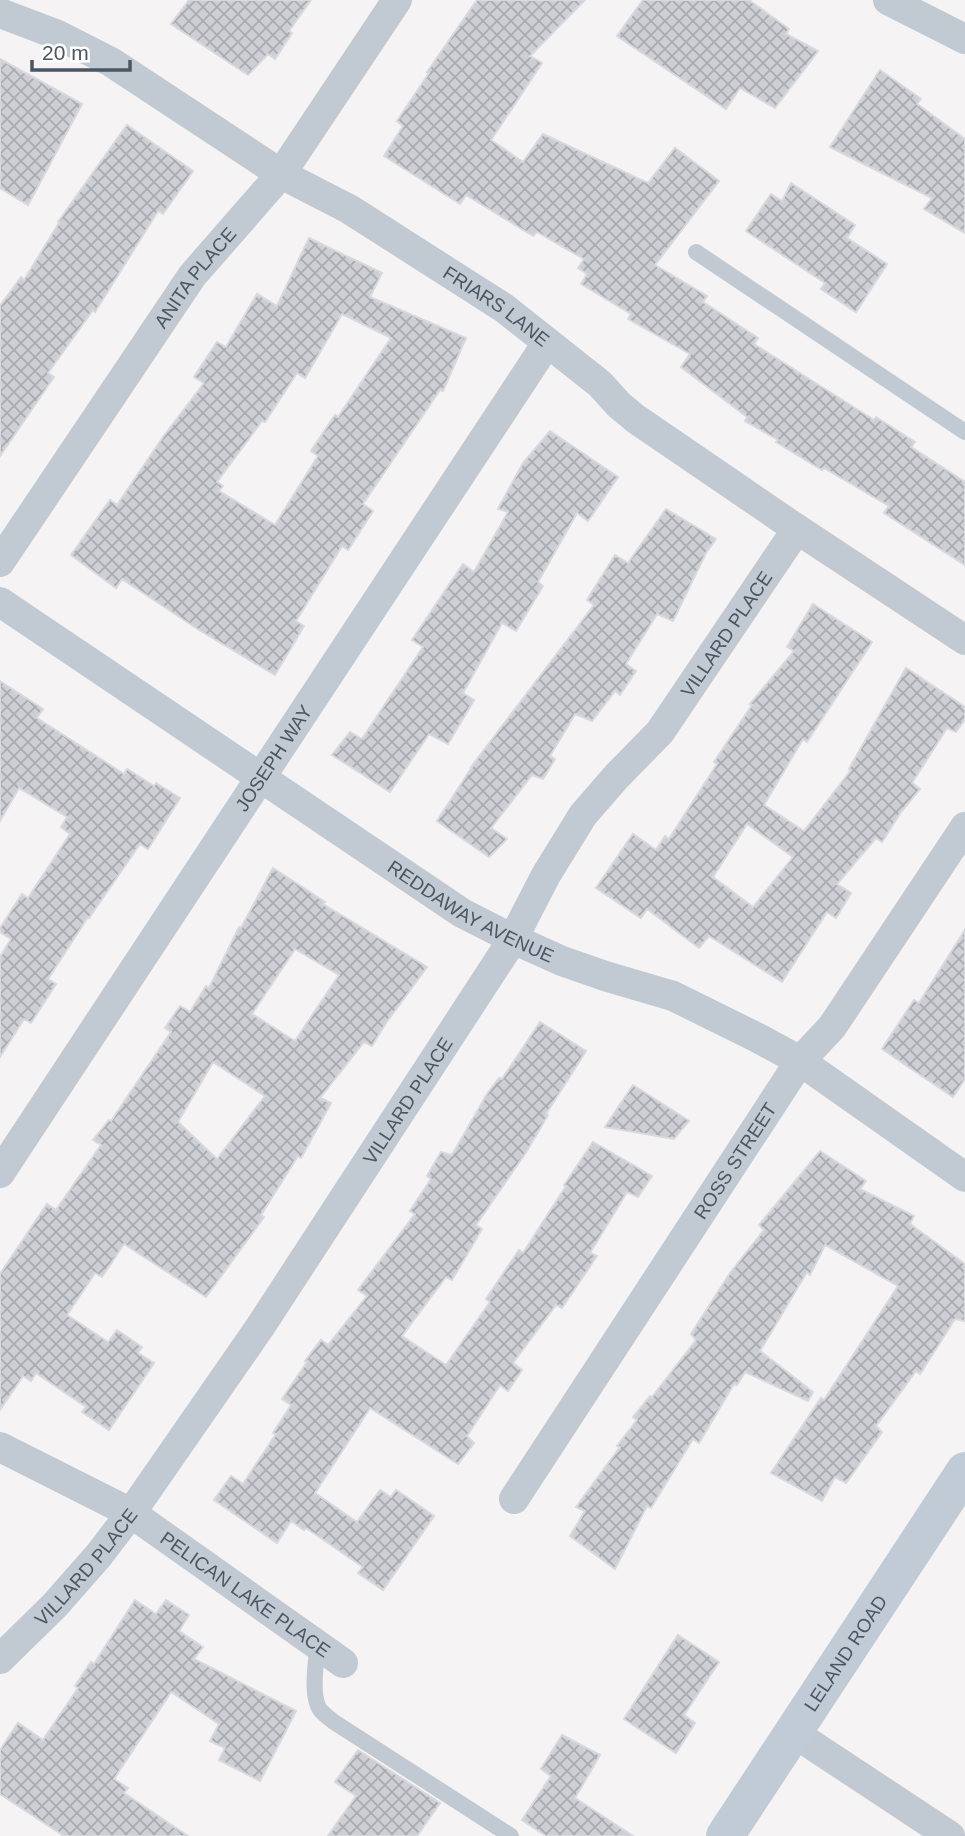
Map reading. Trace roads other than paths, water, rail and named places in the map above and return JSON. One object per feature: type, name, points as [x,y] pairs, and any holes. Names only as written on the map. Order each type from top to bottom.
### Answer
[{"type":"street","name":"ANITA PLACE","points":[[0,562],[192,276],[281,174],[397,0]]},
{"type":"street","points":[[888,0],[965,39]]},
{"type":"street","name":"FRIARS LANE","points":[[0,13],[58,35],[111,62],[281,174],[349,209],[504,308],[600,384],[636,419],[965,640]]},
{"type":"street","name":"JOSEPH WAY","points":[[0,1173],[547,343]]},
{"type":"street","name":"VILLARD PLACE","points":[[0,1659],[55,1605],[131,1513],[260,1327],[513,939],[546,875],[583,815],[660,733],[797,529]]},
{"type":"street","name":"REDDAWAY AVENUE","points":[[0,602],[462,914],[562,961],[673,996],[758,1038],[800,1061],[965,1177]]},
{"type":"street","name":"ROSS STREET","points":[[513,1499],[800,1061],[832,1027],[965,827]]},
{"type":"street","name":"PELICAN LAKE PLACE","points":[[0,1447],[131,1513],[343,1663]]},
{"type":"street","name":"LELAND ROAD","points":[[725,1836],[965,1471]]},
{"type":"street","points":[[794,1732],[950,1836]]},
{"type":"lane","points":[[695,252],[965,432]]},
{"type":"lane","points":[[318,1644],[315,1675],[318,1706],[321,1711],[511,1836]]}]
